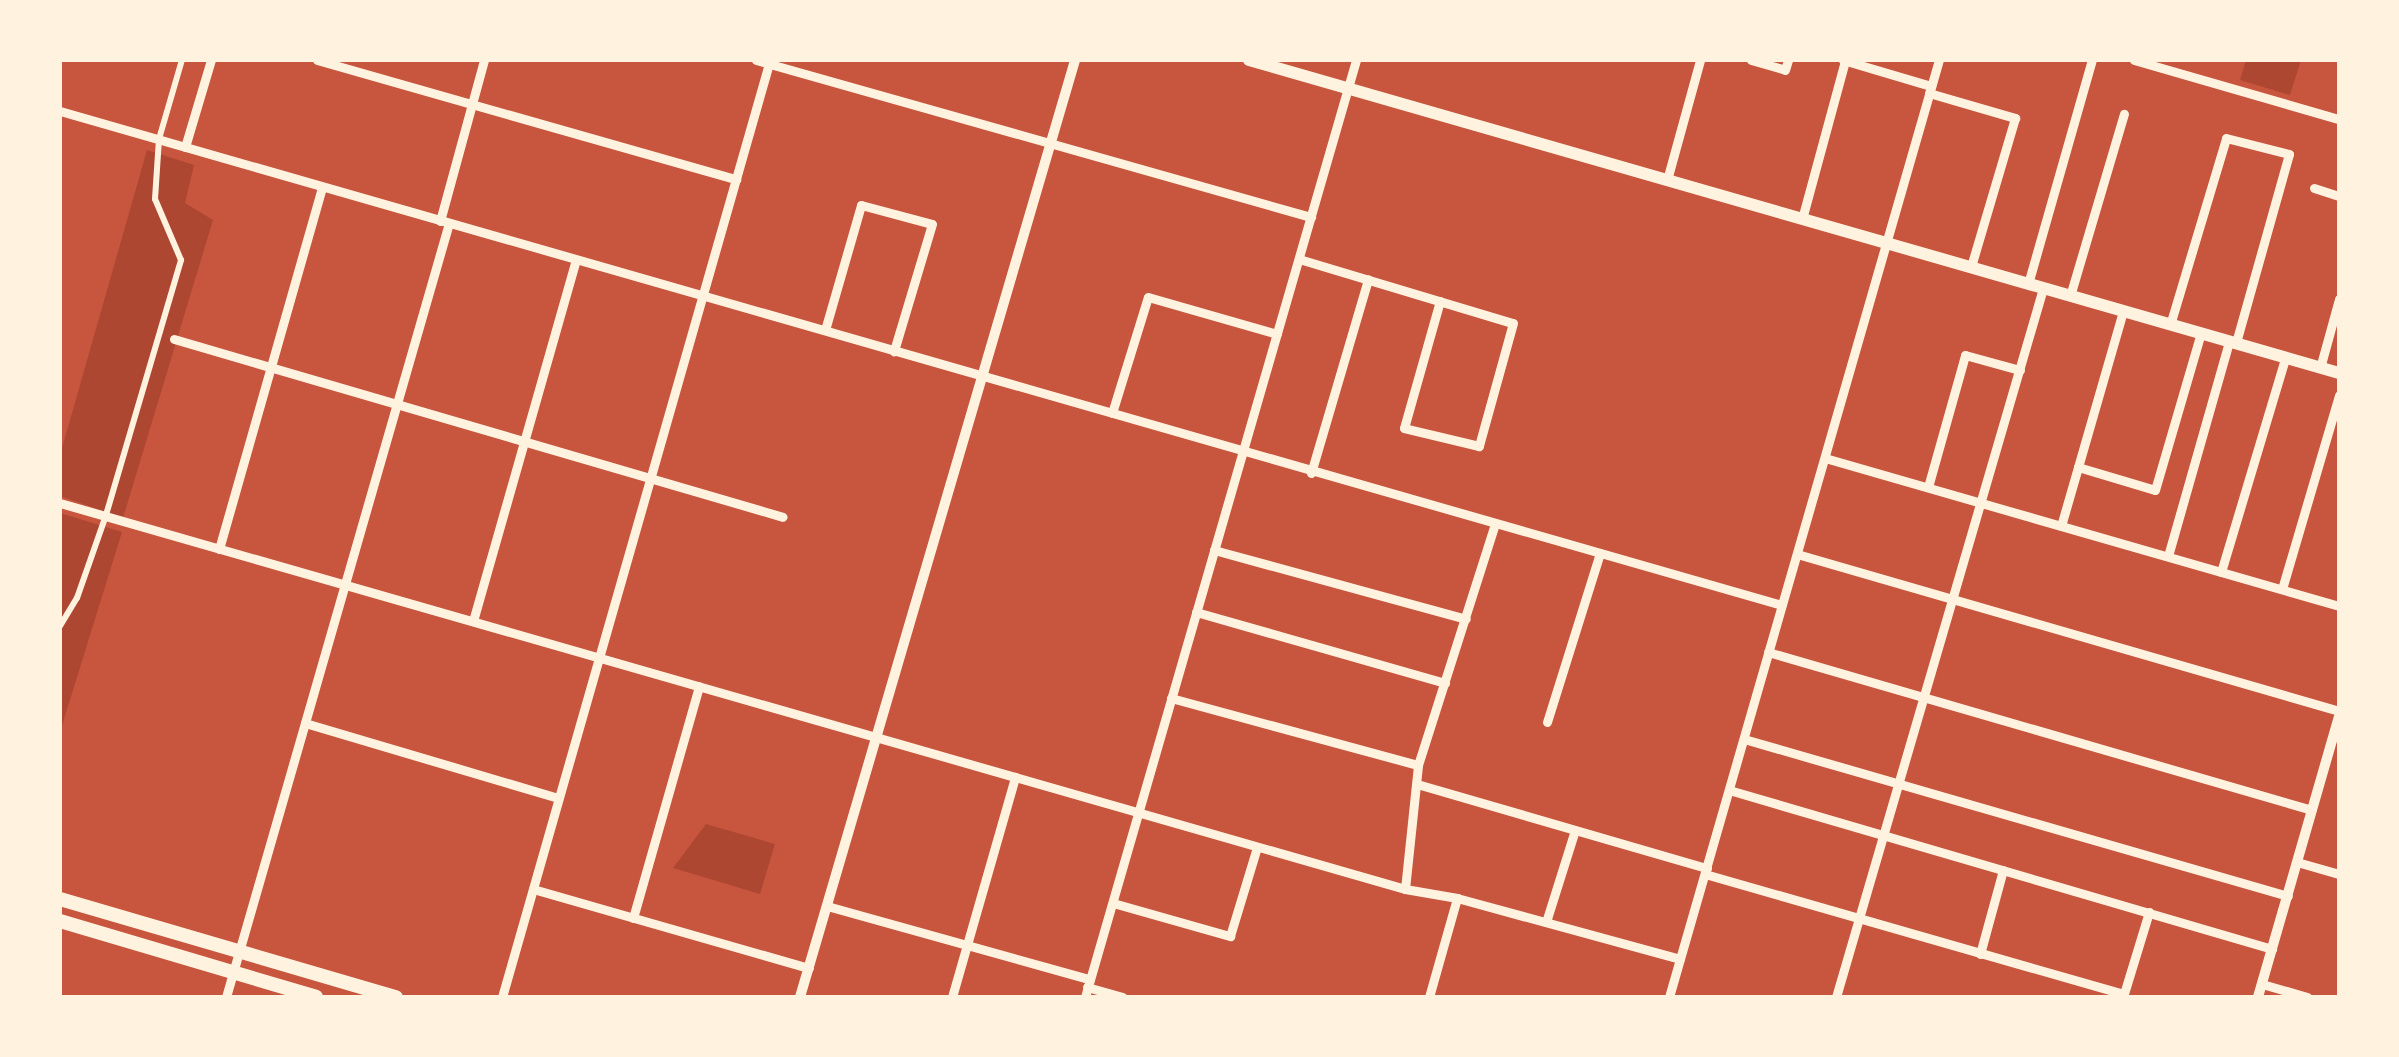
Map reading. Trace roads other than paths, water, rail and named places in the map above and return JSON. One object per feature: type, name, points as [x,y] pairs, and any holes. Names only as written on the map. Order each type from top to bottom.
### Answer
[{"type":"main road","points":[[1248,60],[2339,373]]},
{"type":"main road","points":[[60,899],[396,997]]},
{"type":"main road","points":[[60,921],[316,997]]},
{"type":"street","points":[[60,626],[78,598],[106,515],[180,260],[155,199],[159,140],[182,60]]},
{"type":"street","points":[[185,147],[211,60]]},
{"type":"street","points":[[317,60],[736,179]]},
{"type":"street","points":[[226,997],[398,404],[484,60]]},
{"type":"street","points":[[756,60],[1310,217]]},
{"type":"street","points":[[800,997],[1074,60]]},
{"type":"street","points":[[1087,988],[1356,60]]},
{"type":"street","points":[[1667,180],[1700,60]]},
{"type":"street","points":[[1751,60],[1785,70],[1788,60]]},
{"type":"street","points":[[1670,997],[1939,60]]},
{"type":"street","points":[[2028,284],[2092,60]]},
{"type":"street","points":[[2134,60],[2339,118]]},
{"type":"street","points":[[1802,219],[1843,61],[2015,118],[1971,267]]},
{"type":"street","points":[[502,997],[769,62]]},
{"type":"street","points":[[60,111],[1782,606]]},
{"type":"street","points":[[2070,296],[2124,114]]},
{"type":"street","points":[[2168,556],[2288,154],[2226,138],[2170,324]]},
{"type":"street","points":[[219,549],[322,187]]},
{"type":"street","points":[[2314,188],[2339,196]]},
{"type":"street","points":[[825,330],[860,206],[932,224],[894,351]]},
{"type":"street","points":[[1299,259],[1368,280],[1440,301],[1513,323],[1478,446],[1404,428],[1440,301]]},
{"type":"street","points":[[474,621],[576,260]]},
{"type":"street","points":[[1311,473],[1368,280]]},
{"type":"street","points":[[1836,997],[2043,288]]},
{"type":"street","points":[[1112,413],[1148,297],[1277,334]]},
{"type":"street","points":[[2320,368],[2339,299]]},
{"type":"street","points":[[2061,526],[2123,311]]},
{"type":"street","points":[[2078,468],[2155,490],[2201,334]]},
{"type":"street","points":[[174,339],[783,517]]},
{"type":"street","points":[[1928,487],[1965,355],[2020,370]]},
{"type":"street","points":[[2221,572],[2285,358]]},
{"type":"street","points":[[2282,589],[2339,395]]},
{"type":"street","points":[[1824,458],[2339,606]]},
{"type":"street","points":[[60,502],[1405,889],[1457,898],[1680,958]]},
{"type":"street","points":[[1405,889],[1418,765],[1494,524]]},
{"type":"street","points":[[1214,550],[1466,620]]},
{"type":"street","points":[[1546,722],[1600,553]]},
{"type":"street","points":[[1796,554],[2339,714],[2258,997]]},
{"type":"street","points":[[1196,612],[1445,683]]},
{"type":"street","points":[[1768,652],[2312,810]]},
{"type":"street","points":[[633,918],[699,686]]},
{"type":"street","points":[[1171,698],[1418,765]]},
{"type":"street","points":[[306,723],[558,798]]},
{"type":"street","points":[[1744,739],[2288,896]]},
{"type":"street","points":[[2325,764],[2339,768]]},
{"type":"street","points":[[952,997],[1015,778]]},
{"type":"street","points":[[1417,784],[2123,996],[2148,912]]},
{"type":"street","points":[[1729,790],[2272,949]]},
{"type":"street","points":[[1546,922],[1575,830]]},
{"type":"street","points":[[1114,903],[1230,936],[1257,847]]},
{"type":"street","points":[[2297,862],[2339,874]]},
{"type":"street","points":[[1980,954],[2003,870]]},
{"type":"street","points":[[532,889],[809,968]]},
{"type":"street","points":[[1428,997],[1457,898]]},
{"type":"street","points":[[827,906],[967,944],[1087,988],[1123,997]]},
{"type":"street","points":[[2262,984],[2307,997]]}]
